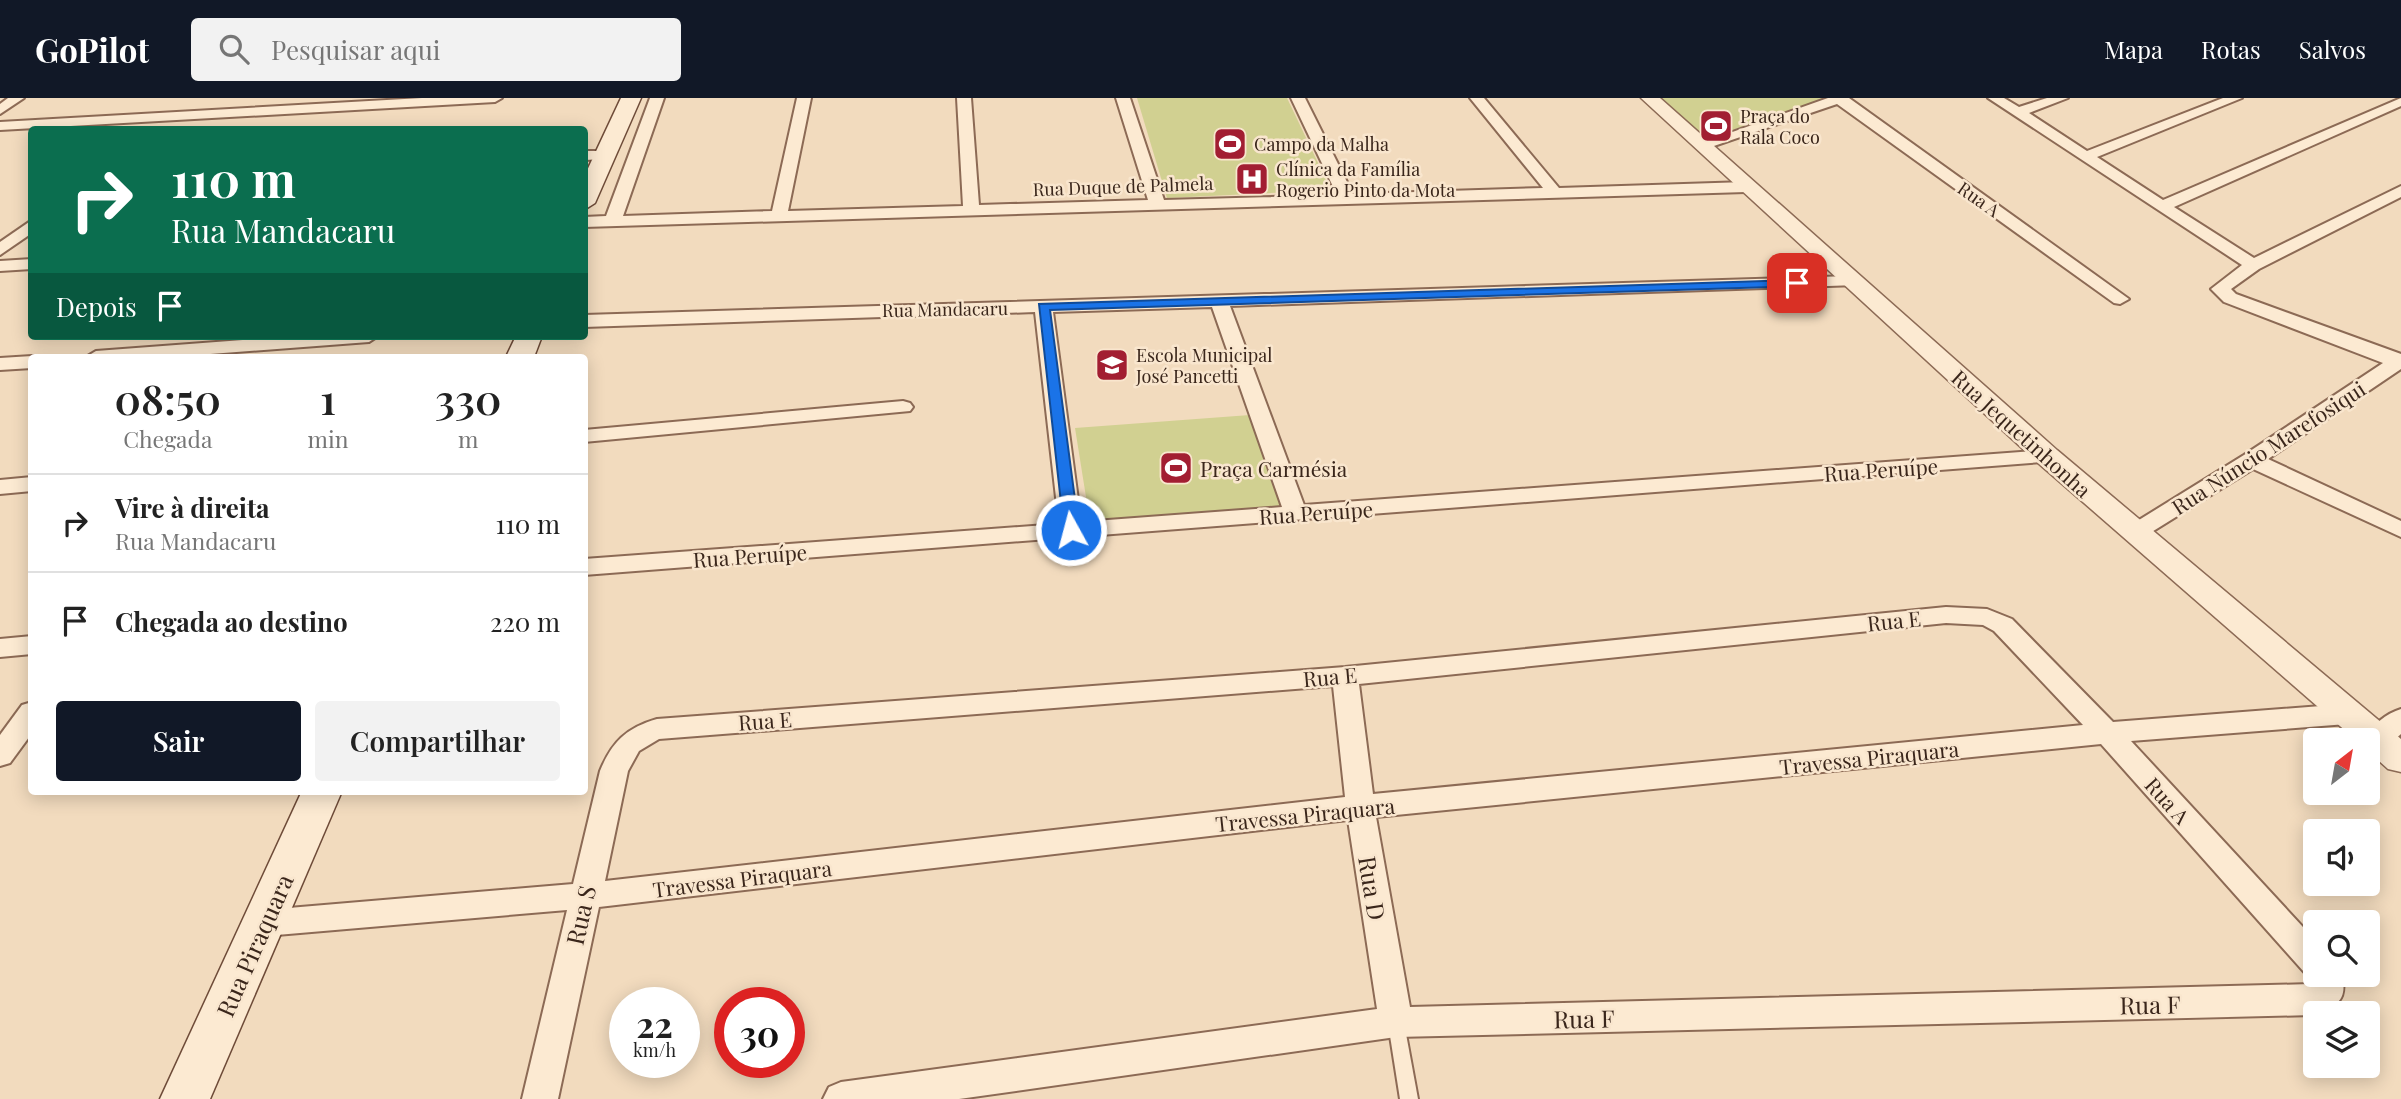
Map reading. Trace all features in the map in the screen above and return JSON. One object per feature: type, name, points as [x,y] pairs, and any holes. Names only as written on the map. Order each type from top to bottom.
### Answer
[{"type":"main road","points":[[588,186],[595,156],[631,98]]},
{"type":"main road","name":"Rua Piraquara","points":[[185,1099],[320,795]]},
{"type":"street","points":[[0,110],[17,98]]},
{"type":"street","points":[[0,126],[495,98]]},
{"type":"street","points":[[613,221],[657,98]]},
{"type":"street","points":[[779,215],[804,98]]},
{"type":"street","points":[[964,98],[971,210]]},
{"type":"street","points":[[1123,98],[1157,204]]},
{"type":"street","points":[[1298,98],[1347,198]]},
{"type":"street","points":[[1477,98],[1556,194]]},
{"type":"street","name":"Rua Jequetinhonha","points":[[1650,98],[2134,533],[2364,728]]},
{"type":"street","points":[[1995,98],[2253,265]]},
{"type":"street","points":[[2019,112],[2061,98]]},
{"type":"street","points":[[2087,156],[2235,98]]},
{"type":"street","points":[[2388,98],[2401,102]]},
{"type":"street","points":[[1703,145],[1840,99]]},
{"type":"street","name":"Rua A","points":[[1840,99],[2120,299]]},
{"type":"street","points":[[2162,206],[2401,102]]},
{"type":"street","points":[[156,126],[167,117]]},
{"type":"street","name":"Rua Duque de Palmela","points":[[588,222],[1746,187]]},
{"type":"street","points":[[2399,361],[2262,311],[2230,298],[2220,289],[2253,265],[2401,191]]},
{"type":"street","points":[[0,250],[28,228]]},
{"type":"street","points":[[0,266],[28,264]]},
{"type":"street","name":"Rua Mandacaru","points":[[588,321],[1852,281]]},
{"type":"street","points":[[1220,302],[1295,513]]},
{"type":"street","points":[[1043,306],[1071,530]]},
{"type":"street","points":[[135,354],[317,340]]},
{"type":"street","name":"Rua Núncio Marefosiqui","points":[[2134,533],[2252,460],[2399,361]]},
{"type":"street","points":[[0,364],[28,362]]},
{"type":"street","points":[[588,436],[903,407]]},
{"type":"street","name":"Rua Peruípe","points":[[588,567],[2047,456]]},
{"type":"street","points":[[2252,460],[2401,530]]},
{"type":"street","points":[[0,487],[28,484]]},
{"type":"street","name":"Rua E","points":[[635,737],[657,729],[1345,676],[1946,615],[1987,617],[2003,625],[2018,639]]},
{"type":"street","name":"Rua A","points":[[2018,639],[2107,733],[2303,954]]},
{"type":"street","points":[[0,648],[28,645]]},
{"type":"street","name":"Rua D","points":[[1345,676],[1360,807],[1396,1022]]},
{"type":"street","name":"Travessa Piraquara","points":[[265,923],[583,896],[1360,807],[2107,733],[2347,714]]},
{"type":"street","points":[[0,756],[28,718]]},
{"type":"street","points":[[2380,736],[2401,719]]},
{"type":"street","name":"Rua S","points":[[540,1099],[583,896],[614,771],[620,754],[635,737]]},
{"type":"street","name":"Rua Jequetinhonha","points":[[2380,742],[2401,759]]},
{"type":"street","name":"Rua F","points":[[841,1099],[1396,1022],[2313,1000],[2318,987]]},
{"type":"lane","name":"Rua D","points":[[1396,1022],[1409,1099]]},
{"type":"shaded area","name":"Campo da Malha","points":[[1137,98],[1287,98],[1331,190],[1167,198]]},
{"type":"shaded area","name":"Praça do Rala Coco","points":[[1654,98],[1834,98],[1706,138]]},
{"type":"shaded area","name":"Praça Carmésia","points":[[1250,415],[1284,508],[1090,522],[1075,428]]},
{"type":"place","name":"Praça do Rala Coco","points":[[1716,126]]},
{"type":"place","name":"Campo da Malha","points":[[1230,144]]},
{"type":"place","name":"Clínica da Família Rogerio Pinto da Mota","points":[[1252,179]]},
{"type":"place","name":"Escola Municipal José Pancetti","points":[[1112,365]]},
{"type":"place","name":"Praça Carmésia","points":[[1176,468]]},
{"type":"route","points":[[1071,530],[1043,306],[1797,283]]}]
